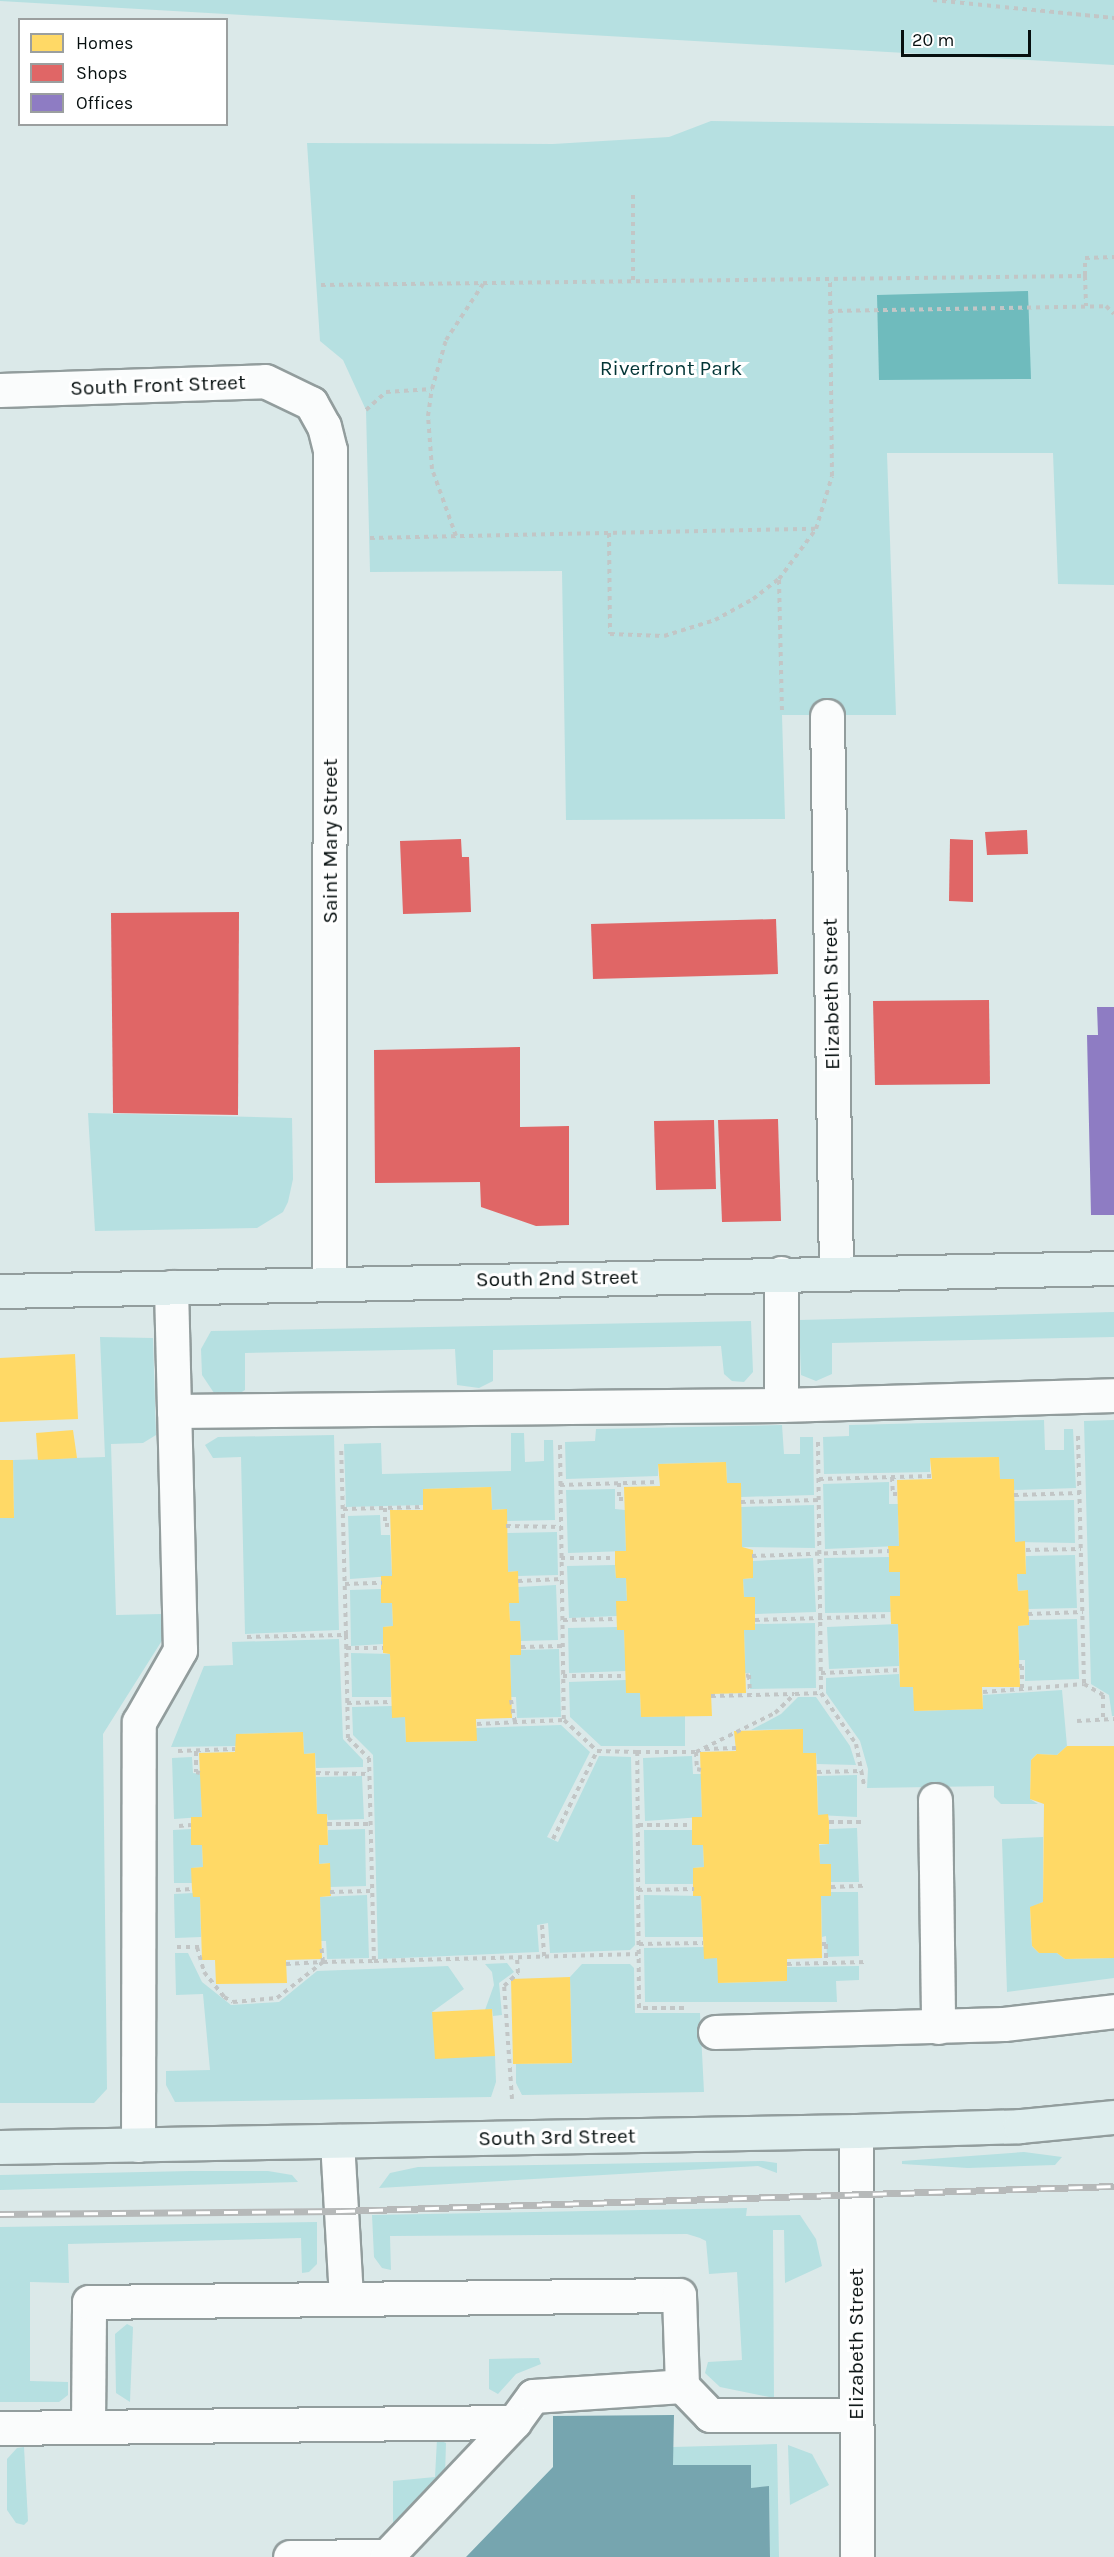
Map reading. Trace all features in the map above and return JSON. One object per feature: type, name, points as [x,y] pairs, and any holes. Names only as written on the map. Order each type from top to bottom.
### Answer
[{"type":"main road","name":"South 2nd Street","points":[[0,1291],[329,1282],[1114,1268]]},
{"type":"main road","name":"South 3rd Street","points":[[0,2147],[856,2131],[1020,2126],[1114,2118]]},
{"type":"street","name":"South Front Street","points":[[0,390],[265,381],[311,403]]},
{"type":"street","name":"Saint Mary Street","points":[[311,403],[324,426],[330,450],[329,1282]]},
{"type":"street","name":"Elizabeth Street","points":[[826,716],[836,1272]]},
{"type":"street","points":[[781,1273],[781,1405]]},
{"type":"street","points":[[138,2145],[139,1722],[180,1650],[171,1287]]},
{"type":"street","points":[[174,1411],[781,1405],[1114,1395]]},
{"type":"street","points":[[935,1800],[938,2027]]},
{"type":"street","points":[[715,2032],[1004,2024],[1114,2011]]},
{"type":"street","name":"Elizabeth Street","points":[[856,2131],[857,2557]]},
{"type":"street","points":[[337,2141],[346,2296]]},
{"type":"street","points":[[88,2425],[89,2302],[346,2296],[679,2295],[682,2386],[710,2415],[856,2415]]},
{"type":"street","points":[[290,2557],[387,2556],[514,2422],[533,2396],[682,2386]]},
{"type":"street","points":[[0,2428],[88,2425],[514,2422]]},
{"type":"path","points":[[933,0],[1114,18]]},
{"type":"path","points":[[633,195],[633,280]]},
{"type":"path","points":[[1086,306],[1085,258],[1114,257]]},
{"type":"path","points":[[321,285],[1085,276]]},
{"type":"path","points":[[609,533],[610,634],[664,636],[715,620],[753,599],[779,579],[816,530],[832,476],[830,278]]},
{"type":"path","points":[[456,536],[432,469],[427,442],[432,389],[446,340],[483,284]]},
{"type":"path","points":[[829,311],[1106,306],[1114,314]]},
{"type":"path","points":[[366,410],[386,392],[432,389]]},
{"type":"path","points":[[369,538],[816,530]]},
{"type":"path","points":[[779,579],[782,715]]},
{"type":"path","points":[[1078,1425],[1084,1684]]},
{"type":"path","points":[[818,1432],[821,1693],[855,1744],[863,1771],[864,1785]]},
{"type":"path","points":[[560,1437],[564,1720],[597,1751],[696,1752],[775,1713],[795,1694]]},
{"type":"path","points":[[341,1441],[348,1738],[369,1758],[370,1891],[374,1961]]},
{"type":"path","points":[[819,1479],[932,1476]]},
{"type":"path","points":[[892,1477],[893,1494],[897,1494]]},
{"type":"path","points":[[560,1485],[659,1482]]},
{"type":"path","points":[[619,1483],[619,1499],[624,1499]]},
{"type":"path","points":[[1014,1495],[1080,1494]]},
{"type":"path","points":[[741,1502],[819,1500]]},
{"type":"path","points":[[343,1509],[423,1507]]},
{"type":"path","points":[[385,1508],[385,1525],[390,1525]]},
{"type":"path","points":[[506,1526],[561,1527]]},
{"type":"path","points":[[1026,1550],[1081,1549]]},
{"type":"path","points":[[752,1556],[889,1551]]},
{"type":"path","points":[[561,1558],[615,1558]]},
{"type":"path","points":[[518,1581],[562,1579]]},
{"type":"path","points":[[345,1584],[382,1583]]},
{"type":"path","points":[[1028,1614],[1083,1612]]},
{"type":"path","points":[[754,1620],[890,1616]]},
{"type":"path","points":[[563,1620],[617,1619]]},
{"type":"path","points":[[247,1637],[346,1635]]},
{"type":"path","points":[[520,1647],[563,1646]]},
{"type":"path","points":[[346,1648],[383,1648]]},
{"type":"path","points":[[1019,1666],[1022,1666],[1022,1689]]},
{"type":"path","points":[[821,1673],[900,1670]]},
{"type":"path","points":[[746,1676],[749,1675],[750,1695]]},
{"type":"path","points":[[563,1676],[626,1676]]},
{"type":"path","points":[[983,1692],[1084,1684],[1103,1695],[1103,1719]]},
{"type":"path","points":[[711,1696],[821,1693]]},
{"type":"path","points":[[511,1700],[515,1722]]},
{"type":"path","points":[[347,1703],[392,1702]]},
{"type":"path","points":[[1077,1721],[1114,1719]]},
{"type":"path","points":[[477,1724],[564,1720]]},
{"type":"path","points":[[702,1749],[735,1748]]},
{"type":"path","points":[[165,1751],[235,1749]]},
{"type":"path","points":[[196,1750],[196,1772],[200,1773]]},
{"type":"path","points":[[553,1839],[597,1751]]},
{"type":"path","points":[[637,1752],[639,2008],[690,2008]]},
{"type":"path","points":[[696,1752],[697,1769],[701,1770]]},
{"type":"path","points":[[817,1772],[863,1771]]},
{"type":"path","points":[[316,1773],[369,1774]]},
{"type":"path","points":[[829,1822],[863,1822]]},
{"type":"path","points":[[327,1824],[369,1824]]},
{"type":"path","points":[[638,1825],[692,1825]]},
{"type":"path","points":[[831,1887],[864,1886]]},
{"type":"path","points":[[638,1890],[693,1889]]},
{"type":"path","points":[[330,1892],[370,1891]]},
{"type":"path","points":[[542,1925],[544,1957]]},
{"type":"path","points":[[639,1944],[703,1943]]},
{"type":"path","points":[[321,1944],[324,1962]]},
{"type":"path","points":[[822,1944],[826,1944],[826,1963]]},
{"type":"path","points":[[168,1947],[199,1947],[204,1972],[224,1997],[233,2002],[277,1998],[324,1962]]},
{"type":"path","points":[[286,1964],[638,1954]]},
{"type":"path","points":[[512,2100],[504,1986],[518,1973],[517,1958]]},
{"type":"path","points":[[787,1964],[865,1962]]},
{"type":"green space","points":[[1114,0],[1114,65],[0,1]]},
{"type":"green space","name":"Riverfront Park","points":[[711,121],[1114,126],[1114,585],[1058,584],[1053,453],[887,453],[896,715],[782,715],[785,819],[566,820],[562,571],[370,572],[366,410],[343,360],[320,341],[307,143],[553,144],[669,137]]},
{"type":"green space","points":[[88,1113],[292,1118],[293,1179],[288,1202],[283,1212],[257,1228],[95,1231]]},
{"type":"green space","points":[[1114,1312],[1114,1337],[832,1343],[832,1374],[816,1381],[801,1375],[799,1320]]},
{"type":"green space","points":[[751,1321],[753,1372],[744,1382],[732,1381],[724,1374],[721,1346],[493,1350],[493,1381],[479,1388],[457,1385],[455,1349],[245,1353],[245,1390],[237,1395],[214,1393],[202,1375],[201,1349],[211,1331]]},
{"type":"green space","points":[[100,1337],[153,1338],[156,1435],[143,1443],[111,1444],[116,1615],[161,1614],[166,1618],[168,1631],[103,1734],[107,2089],[94,2103],[0,2103],[0,1518],[14,1517],[13,1460],[105,1457]]},
{"type":"green space","points":[[1044,1420],[1045,1450],[1064,1450],[1064,1429],[1073,1429],[1076,1488],[1014,1490],[1000,1479],[999,1457],[930,1458],[930,1472],[824,1474],[823,1437],[849,1436],[849,1425]]},
{"type":"green space","points":[[1114,1420],[1114,1716],[1112,1716],[1109,1695],[1091,1684],[1084,1421]]},
{"type":"green space","points":[[782,1425],[784,1454],[800,1454],[800,1437],[813,1437],[814,1495],[741,1497],[727,1483],[726,1462],[658,1464],[658,1476],[566,1479],[565,1442],[595,1441],[596,1429]]},
{"type":"green space","points":[[511,1433],[524,1433],[525,1462],[544,1461],[544,1440],[553,1440],[555,1520],[507,1521],[507,1509],[492,1510],[491,1487],[423,1489],[423,1505],[346,1507],[344,1444],[381,1443],[382,1474],[511,1471]]},
{"type":"green space","points":[[334,1435],[339,1630],[245,1634],[241,1457],[213,1458],[205,1445],[218,1437]]},
{"type":"green space","points":[[889,1482],[889,1504],[898,1504],[899,1546],[825,1549],[823,1484]]},
{"type":"green space","points":[[615,1489],[615,1509],[625,1510],[626,1551],[568,1553],[566,1490]]},
{"type":"green space","points":[[1074,1500],[1075,1543],[1015,1542],[1014,1501]]},
{"type":"green space","points":[[814,1505],[815,1548],[742,1547],[741,1507]]},
{"type":"green space","points":[[380,1515],[381,1535],[390,1535],[392,1576],[350,1579],[348,1516]]},
{"type":"green space","points":[[557,1532],[558,1575],[518,1576],[518,1571],[508,1572],[507,1533]]},
{"type":"green space","points":[[1075,1555],[1077,1608],[1028,1609],[1027,1590],[1018,1591],[1017,1574],[1026,1573],[1026,1556]]},
{"type":"green space","points":[[889,1557],[889,1572],[900,1572],[900,1596],[890,1597],[891,1612],[825,1613],[824,1558]]},
{"type":"green space","points":[[813,1558],[816,1612],[755,1614],[755,1597],[744,1597],[743,1579],[753,1578],[752,1561]]},
{"type":"green space","points":[[615,1565],[616,1578],[626,1578],[627,1601],[617,1601],[617,1616],[569,1618],[567,1566]]},
{"type":"green space","points":[[556,1585],[558,1640],[521,1641],[520,1622],[510,1621],[509,1603],[519,1603],[518,1587]]},
{"type":"green space","points":[[381,1589],[392,1603],[393,1626],[383,1627],[383,1644],[351,1646],[350,1590]]},
{"type":"green space","points":[[1077,1619],[1079,1679],[1025,1681],[1025,1660],[1019,1660],[1018,1626],[1028,1625],[1029,1620]]},
{"type":"green space","points":[[815,1623],[816,1688],[750,1689],[750,1673],[745,1673],[744,1630],[755,1630],[755,1624]]},
{"type":"green space","points":[[898,1624],[899,1666],[829,1669],[827,1627]]},
{"type":"green space","points":[[617,1627],[624,1630],[626,1671],[569,1673],[568,1628]]},
{"type":"green space","points":[[339,1639],[343,1739],[363,1760],[363,1767],[316,1768],[315,1753],[304,1754],[303,1732],[237,1734],[236,1746],[171,1747],[204,1666],[233,1665],[232,1642]]},
{"type":"green space","points":[[559,1649],[561,1717],[517,1718],[516,1697],[511,1697],[510,1655],[521,1655],[520,1650]]},
{"type":"green space","points":[[351,1653],[390,1654],[391,1697],[352,1697]]},
{"type":"green space","points":[[899,1674],[900,1687],[913,1687],[915,1711],[983,1709],[983,1695],[1062,1690],[1067,1746],[1057,1755],[1037,1754],[1031,1760],[1030,1799],[1038,1804],[1001,1804],[994,1797],[994,1786],[867,1788],[868,1769],[860,1741],[826,1693],[826,1678]]},
{"type":"green space","points":[[626,1680],[626,1693],[640,1693],[641,1717],[685,1716],[685,1746],[601,1746],[570,1717],[569,1682]]},
{"type":"green space","points":[[798,1697],[816,1697],[850,1746],[856,1765],[817,1764],[816,1753],[803,1753],[803,1729],[751,1730],[781,1714]]},
{"type":"green space","points":[[392,1706],[392,1717],[405,1717],[406,1742],[476,1741],[476,1728],[561,1725],[590,1752],[547,1837],[558,1842],[599,1756],[631,1757],[635,1945],[630,1950],[550,1953],[548,1923],[537,1925],[539,1952],[378,1959],[373,1755],[353,1735],[352,1707]]},
{"type":"green space","points":[[692,1756],[693,1774],[701,1774],[702,1817],[645,1821],[643,1758]]},
{"type":"green space","points":[[192,1757],[193,1773],[201,1774],[202,1817],[174,1819],[172,1758]]},
{"type":"green space","points":[[857,1775],[857,1817],[818,1815],[817,1776]]},
{"type":"green space","points":[[362,1776],[364,1819],[328,1820],[327,1814],[317,1814],[316,1777]]},
{"type":"green space","points":[[857,1828],[859,1882],[831,1882],[820,1864],[819,1845],[829,1844],[829,1829]]},
{"type":"green space","points":[[191,1829],[191,1845],[202,1845],[203,1867],[192,1868],[192,1883],[174,1883],[173,1830]]},
{"type":"green space","points":[[365,1829],[366,1886],[330,1887],[329,1863],[319,1864],[319,1845],[328,1845],[328,1830]]},
{"type":"green space","points":[[644,1830],[692,1830],[692,1845],[703,1845],[704,1867],[693,1868],[693,1884],[645,1884]]},
{"type":"green space","points":[[1043,1837],[1043,1902],[1030,1908],[1032,1946],[1039,1953],[1057,1953],[1065,1959],[1114,1958],[1114,1978],[1007,1992],[1002,1839]]},
{"type":"green space","points":[[831,1892],[858,1892],[859,1956],[827,1957],[826,1936],[822,1937],[821,1896]]},
{"type":"green space","points":[[193,1893],[200,1897],[201,1937],[175,1938],[174,1894]]},
{"type":"green space","points":[[367,1895],[369,1958],[327,1959],[326,1941],[321,1941],[320,1897]]},
{"type":"green space","points":[[644,1895],[701,1896],[703,1937],[645,1937]]},
{"type":"green space","points":[[704,1947],[705,1958],[717,1958],[719,1983],[787,1981],[787,1967],[859,1966],[859,1980],[836,1981],[837,2002],[645,2002],[644,1948]]},
{"type":"green space","points":[[175,1953],[188,1953],[202,1982],[231,2005],[279,2002],[317,1971],[448,1966],[464,1989],[432,2012],[495,2056],[496,2082],[491,2097],[175,2102],[166,2085],[166,2071],[210,2070],[203,1994],[176,1995]]},
{"type":"green space","points":[[507,1963],[514,1972],[499,1983],[502,2015],[493,2016],[492,2009],[485,2010],[494,1985],[492,1972],[485,1964]]},
{"type":"green space","points":[[582,1964],[630,1964],[634,1968],[635,2013],[700,2013],[704,2092],[522,2095],[516,2083],[516,2064],[572,2063],[570,1977]]},
{"type":"green space","points":[[1024,2152],[1062,2157],[1055,2165],[968,2168],[902,2164],[902,2161]]},
{"type":"green space","points":[[763,2161],[777,2163],[777,2173],[758,2166],[379,2188],[390,2173],[418,2167]]},
{"type":"green space","points":[[268,2171],[292,2175],[298,2182],[0,2190],[0,2175]]},
{"type":"green space","points":[[747,2208],[746,2216],[800,2215],[816,2239],[822,2266],[785,2283],[784,2230],[773,2230],[774,2398],[720,2387],[705,2373],[708,2362],[742,2360],[737,2272],[709,2274],[706,2241],[700,2238],[687,2234],[390,2236],[391,2270],[382,2268],[374,2257],[372,2215]]},
{"type":"green space","points":[[317,2222],[317,2264],[309,2272],[302,2273],[301,2238],[68,2244],[69,2283],[30,2282],[30,2381],[68,2382],[68,2395],[59,2402],[0,2402],[0,2227]]},
{"type":"green space","points":[[127,2324],[133,2327],[130,2402],[116,2393],[115,2334]]},
{"type":"green space","points":[[539,2358],[541,2364],[516,2374],[498,2394],[489,2389],[489,2359]]},
{"type":"green space","points":[[437,2439],[446,2443],[445,2475],[393,2529],[393,2481],[435,2477]]},
{"type":"green space","points":[[777,2444],[779,2557],[770,2557],[769,2487],[751,2488],[751,2466],[673,2465],[673,2447]]},
{"type":"green space","points":[[788,2445],[812,2454],[829,2485],[790,2505]]},
{"type":"green space","points":[[24,2447],[28,2521],[24,2525],[16,2523],[7,2510],[7,2459],[17,2448]]},
{"type":"water","points":[[1028,291],[1031,379],[879,380],[877,295]]},
{"type":"building: Homes","points":[[75,1354],[78,1419],[0,1422],[0,1358]]},
{"type":"building: Homes","points":[[73,1430],[77,1458],[38,1460],[36,1433]]},
{"type":"building: Homes","points":[[999,1457],[1000,1479],[1014,1479],[1015,1542],[1025,1541],[1026,1574],[1017,1574],[1018,1591],[1028,1590],[1029,1625],[1018,1626],[1020,1687],[982,1687],[983,1709],[914,1711],[913,1687],[900,1687],[898,1624],[891,1624],[890,1596],[900,1596],[900,1572],[889,1572],[888,1546],[899,1546],[897,1480],[932,1479],[930,1458]]},
{"type":"building: Homes","points":[[0,1460],[13,1460],[14,1518],[0,1518]]},
{"type":"building: Homes","points":[[726,1462],[727,1483],[741,1483],[742,1547],[753,1550],[753,1578],[743,1579],[744,1597],[755,1597],[755,1630],[744,1630],[746,1693],[711,1694],[712,1716],[641,1717],[640,1693],[626,1693],[624,1630],[617,1630],[616,1601],[627,1601],[626,1578],[616,1578],[615,1565],[615,1551],[626,1551],[624,1487],[660,1486],[658,1464]]},
{"type":"building: Homes","points":[[491,1487],[492,1510],[507,1509],[508,1572],[518,1571],[519,1603],[509,1603],[510,1621],[520,1621],[521,1641],[521,1655],[510,1655],[512,1718],[476,1719],[477,1741],[406,1742],[405,1717],[392,1718],[390,1654],[383,1653],[383,1627],[393,1626],[392,1603],[381,1603],[381,1576],[392,1576],[390,1510],[423,1510],[423,1489]]},
{"type":"building: Homes","points":[[803,1729],[803,1753],[816,1753],[818,1815],[828,1814],[829,1822],[829,1844],[819,1844],[820,1864],[831,1864],[831,1896],[821,1896],[822,1958],[787,1959],[787,1981],[718,1983],[717,1958],[704,1959],[701,1896],[693,1896],[693,1868],[704,1867],[703,1845],[692,1845],[692,1817],[702,1817],[700,1752],[736,1751],[734,1731]]},
{"type":"building: Homes","points":[[303,1732],[304,1754],[315,1753],[317,1814],[327,1814],[328,1845],[319,1845],[319,1864],[330,1863],[331,1896],[320,1897],[322,1959],[286,1960],[287,1983],[216,1984],[215,1960],[202,1960],[200,1897],[193,1897],[192,1889],[191,1868],[203,1867],[202,1845],[191,1845],[191,1817],[202,1817],[199,1753],[235,1752],[236,1734]]},
{"type":"building: Homes","points":[[1067,1746],[1114,1746],[1114,1958],[1065,1959],[1057,1953],[1039,1953],[1032,1946],[1030,1907],[1043,1902],[1044,1804],[1030,1799],[1031,1760],[1037,1754],[1057,1755]]},
{"type":"building: Homes","points":[[570,1977],[572,2063],[513,2064],[511,1979]]},
{"type":"building: Homes","points":[[492,2009],[495,2056],[435,2059],[432,2012]]},
{"type":"building: Shops","points":[[1027,830],[1028,854],[987,855],[985,832]]},
{"type":"building: Shops","points":[[461,839],[462,857],[469,857],[471,912],[403,914],[400,841]]},
{"type":"building: Shops","points":[[950,839],[973,840],[973,902],[949,901]]},
{"type":"building: Shops","points":[[239,912],[238,1115],[113,1113],[111,913]]},
{"type":"building: Shops","points":[[776,919],[778,974],[593,979],[591,924]]},
{"type":"building: Shops","points":[[989,1000],[990,1084],[875,1085],[873,1001]]},
{"type":"building: Shops","points":[[520,1047],[520,1127],[569,1126],[569,1225],[536,1226],[481,1207],[480,1182],[375,1183],[374,1050]]},
{"type":"building: Shops","points":[[778,1119],[781,1221],[722,1222],[718,1120]]},
{"type":"building: Shops","points":[[714,1120],[716,1189],[656,1190],[654,1121]]},
{"type":"building: Offices","points":[[1097,1007],[1114,1007],[1114,1215],[1091,1215],[1087,1035],[1098,1035]]},
{"type":"building: Public","points":[[674,2415],[673,2465],[751,2465],[751,2488],[769,2486],[770,2557],[466,2557],[553,2467],[553,2416]]},
{"type":"railway","points":[[0,2214],[341,2211],[1114,2186]]}]
